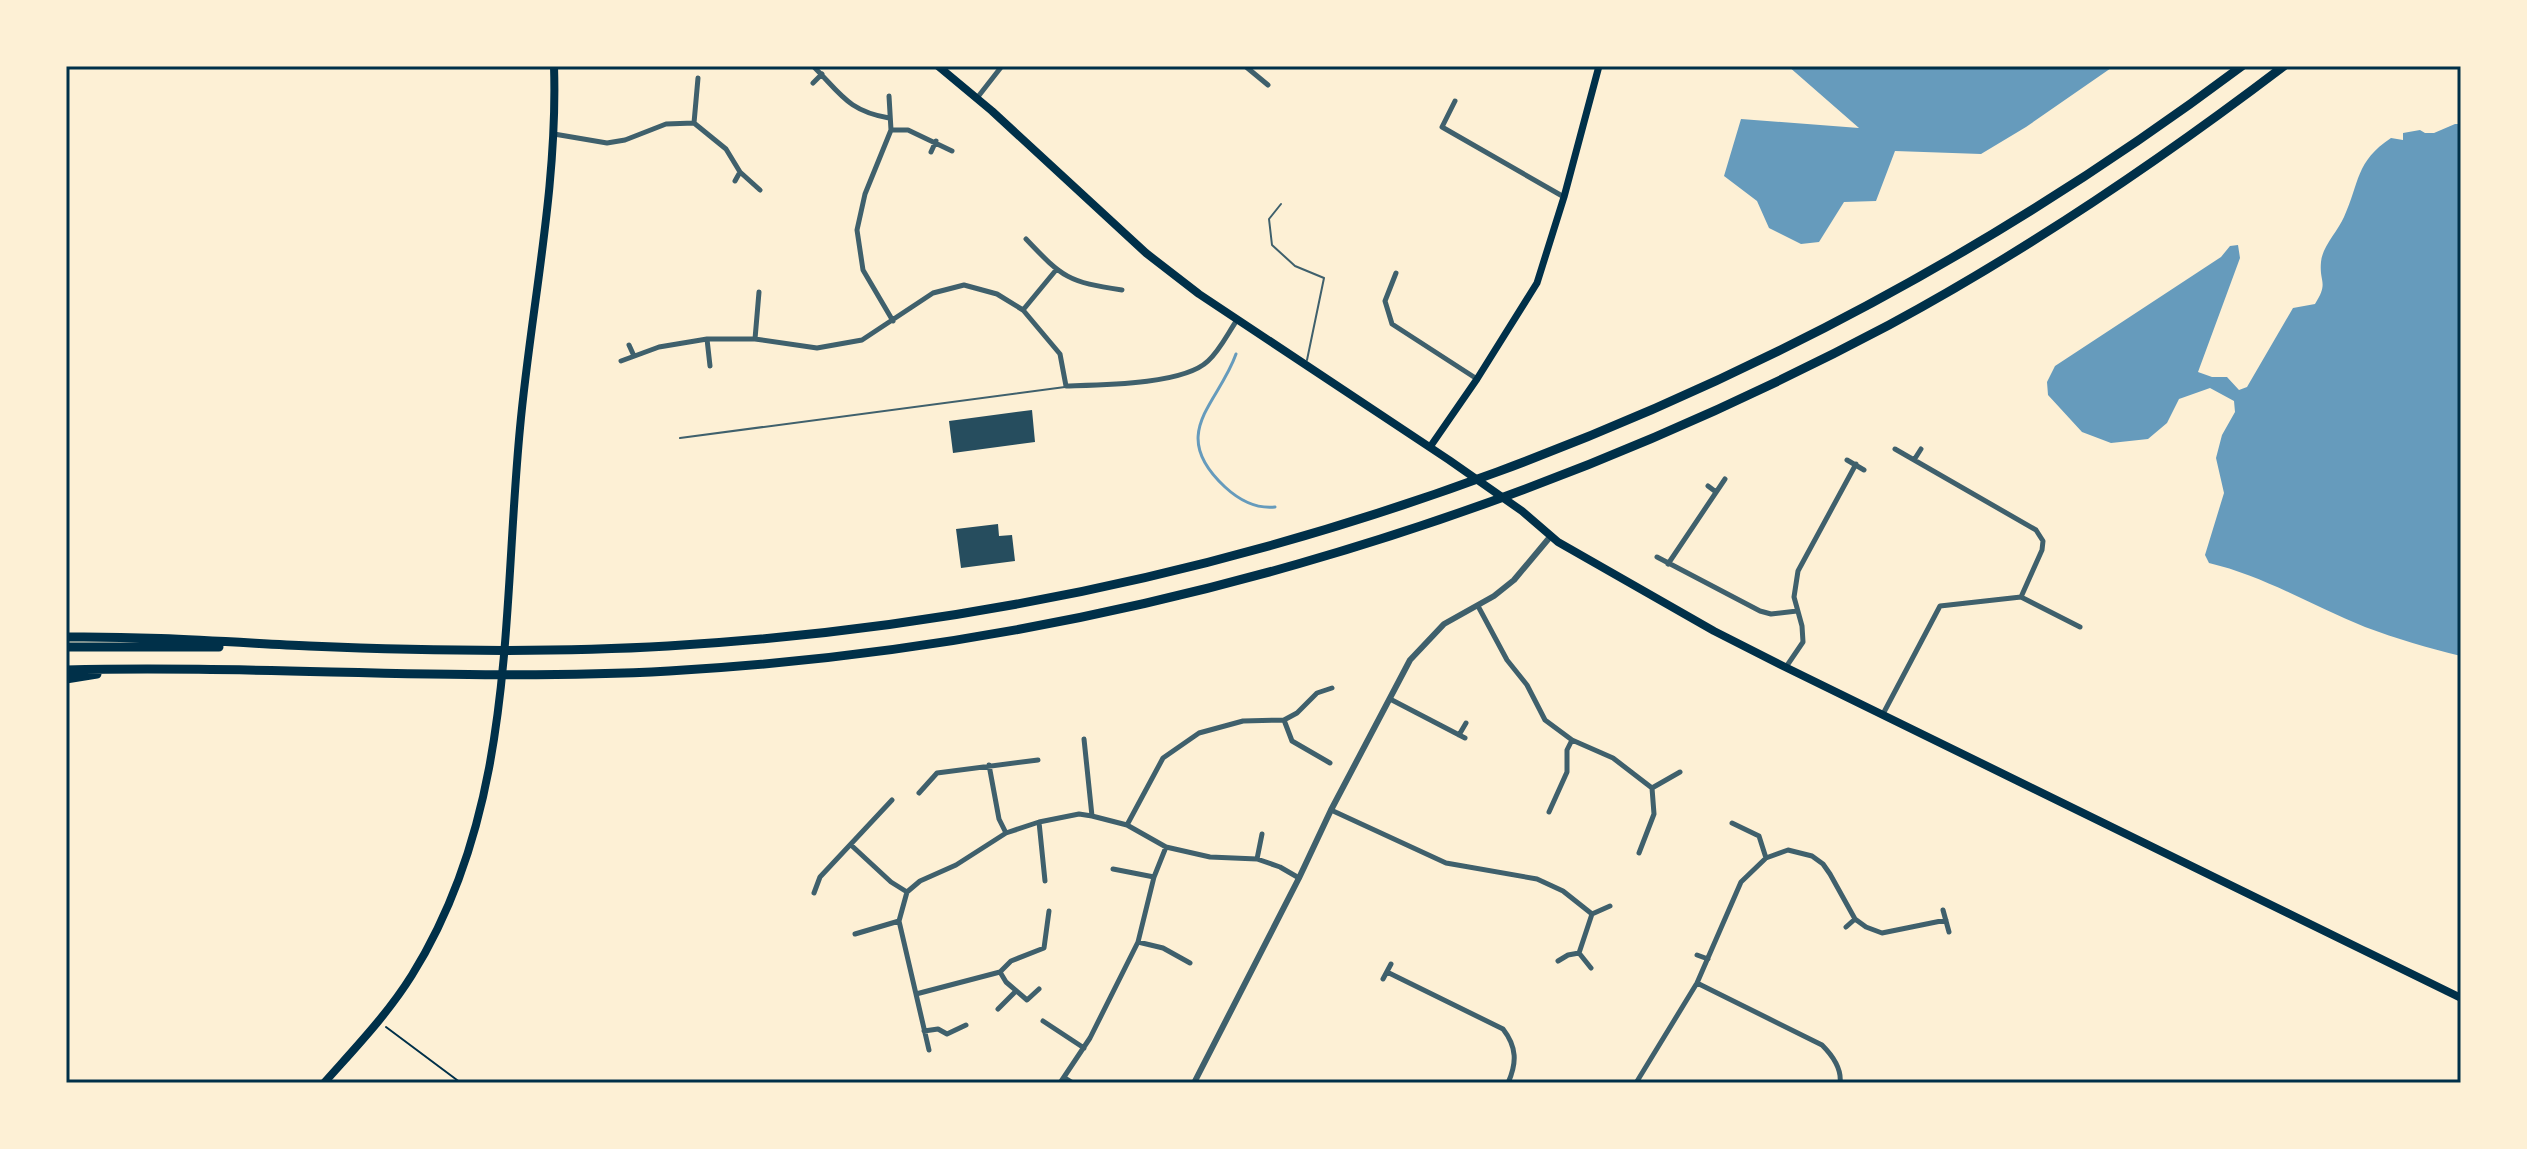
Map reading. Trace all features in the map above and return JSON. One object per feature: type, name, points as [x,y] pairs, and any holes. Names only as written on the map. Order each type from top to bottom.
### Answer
[{"type":"highway","points":[[66,637],[176,638],[480,651],[580,650],[757,639],[875,626],[1022,603],[1153,576],[1283,543],[1439,494],[1517,465],[1701,389],[1783,350],[1889,295],[2057,196],[2242,66]]},
{"type":"highway","points":[[66,670],[263,669],[533,676],[675,671],[823,658],[1018,630],[1149,603],[1322,558],[1543,484],[1729,405],[1812,364],[1931,301],[2099,198],[2175,147],[2284,66]]},
{"type":"highway","points":[[66,647],[309,646]]},
{"type":"highway","points":[[66,679],[120,670]]},
{"type":"main road","points":[[324,1083],[378,1022],[421,960],[469,854],[484,796],[496,721],[510,588],[520,428],[538,292],[553,134],[554,66]]},
{"type":"main road","points":[[938,66],[1160,265],[1522,511],[1550,537],[1714,631],[1785,667],[2461,998]]},
{"type":"main road","points":[[1430,447],[1537,283],[1599,66]]},
{"type":"street","points":[[813,66],[853,107],[866,114],[889,118]]},
{"type":"street","points":[[977,98],[1002,66]]},
{"type":"street","points":[[1245,66],[1268,85]]},
{"type":"street","points":[[813,83],[822,74]]},
{"type":"street","points":[[694,123],[698,78]]},
{"type":"street","points":[[889,96],[891,130],[865,194],[857,230],[863,270],[893,321]]},
{"type":"street","points":[[1455,101],[1442,127],[1564,197]]},
{"type":"street","points":[[553,134],[607,143],[625,140],[666,124],[694,123],[726,149],[740,172],[760,190]]},
{"type":"street","points":[[891,130],[908,130],[952,151]]},
{"type":"street","points":[[931,152],[936,141]]},
{"type":"street","points":[[735,181],[740,172]]},
{"type":"street","points":[[1026,239],[1056,270],[1081,284],[1122,290]]},
{"type":"street","points":[[1023,310],[1056,270]]},
{"type":"street","points":[[1396,273],[1385,301],[1392,324],[1477,379]]},
{"type":"street","points":[[621,361],[659,347],[707,339],[755,339],[817,348],[862,340],[933,293],[964,285],[997,294],[1023,310],[1060,354],[1066,386],[1134,383],[1176,376],[1207,363],[1237,320]]},
{"type":"street","points":[[755,339],[759,292]]},
{"type":"street","points":[[707,339],[710,366]]},
{"type":"street","points":[[629,345],[634,356]]},
{"type":"street","points":[[1895,449],[2036,530],[2043,541],[2042,550],[2021,597]]},
{"type":"street","points":[[1914,460],[1921,449]]},
{"type":"street","points":[[1847,460],[1864,470]]},
{"type":"street","points":[[1785,667],[1803,642],[1794,597],[1798,571],[1856,464]]},
{"type":"street","points":[[1668,564],[1725,479]]},
{"type":"street","points":[[1708,486],[1716,492]]},
{"type":"street","points":[[1194,1083],[1410,660],[1444,624],[1478,606],[1514,580],[1550,537]]},
{"type":"street","points":[[1657,557],[1760,611],[1771,614],[1797,611]]},
{"type":"street","points":[[1882,715],[1940,606],[2021,597],[2080,627]]},
{"type":"street","points":[[1478,606],[1545,720],[1572,740],[1613,758],[1652,788],[1654,814],[1639,853]]},
{"type":"street","points":[[1127,825],[1163,758],[1199,733],[1243,721],[1284,720],[1297,713],[1317,693],[1332,688]]},
{"type":"street","points":[[1390,699],[1462,737],[1466,723]]},
{"type":"street","points":[[1284,720],[1292,741],[1330,763]]},
{"type":"street","points":[[1084,739],[1092,816]]},
{"type":"street","points":[[1549,812],[1567,772],[1567,750],[1572,740]]},
{"type":"street","points":[[919,793],[937,773],[1038,760]]},
{"type":"street","points":[[989,765],[999,819],[1006,833]]},
{"type":"street","points":[[1652,788],[1680,772]]},
{"type":"street","points":[[814,893],[820,877],[892,800]]},
{"type":"street","points":[[1331,810],[1446,863],[1537,879],[1563,891],[1592,914]]},
{"type":"street","points":[[929,1050],[899,921],[907,892],[920,881],[956,865],[1006,833],[1079,814],[1127,825],[1166,847],[1210,857],[1257,859],[1299,878]]},
{"type":"street","points":[[1039,822],[1045,881]]},
{"type":"street","points":[[1732,823],[1759,836],[1766,858]]},
{"type":"street","points":[[1257,859],[1262,834]]},
{"type":"street","points":[[851,845],[891,882],[907,892]]},
{"type":"street","points":[[1073,1083],[1062,1080],[1084,1048],[1138,942],[1154,877],[1166,847]]},
{"type":"street","points":[[1636,1083],[1697,983],[1741,882],[1766,858],[1788,850],[1812,856],[1830,874],[1855,919],[1882,933],[1946,920]]},
{"type":"street","points":[[1113,869],[1154,877]]},
{"type":"street","points":[[1579,953],[1592,914],[1610,906]]},
{"type":"street","points":[[1943,910],[1949,932]]},
{"type":"street","points":[[916,994],[1000,972],[1011,961],[1044,948],[1049,911]]},
{"type":"street","points":[[1846,927],[1855,919]]},
{"type":"street","points":[[855,934],[899,921]]},
{"type":"street","points":[[1138,942],[1163,948],[1190,963]]},
{"type":"street","points":[[1558,961],[1579,953]]},
{"type":"street","points":[[1579,953],[1591,968]]},
{"type":"street","points":[[1697,955],[1708,959]]},
{"type":"street","points":[[1383,979],[1391,964]]},
{"type":"street","points":[[1000,972],[1006,982],[1027,1000],[1039,989]]},
{"type":"street","points":[[1387,972],[1503,1029],[1513,1042],[1515,1067],[1508,1083]]},
{"type":"street","points":[[1697,983],[1822,1045],[1833,1057],[1840,1083]]},
{"type":"street","points":[[998,1009],[1016,991]]},
{"type":"street","points":[[1043,1021],[1084,1048]]},
{"type":"street","points":[[924,1031],[938,1029],[947,1034],[966,1025]]},
{"type":"lane","points":[[1281,204],[1269,219],[1272,245],[1295,266],[1324,278],[1306,366]]},
{"type":"lane","points":[[680,438],[1066,386]]},
{"type":"path","points":[[378,1022],[461,1083]]},
{"type":"water","points":[[1788,66],[2114,66],[1981,154],[1895,151],[1876,201],[1844,202],[1819,242],[1801,244],[1769,228],[1757,201],[1724,176],[1741,119],[1859,128]]},
{"type":"water","points":[[2461,124],[2461,656],[2365,627],[2269,583],[2209,563],[2205,555],[2224,493],[2216,458],[2222,435],[2235,412],[2234,401],[2210,388],[2179,399],[2167,423],[2148,439],[2111,443],[2082,432],[2048,395],[2047,382],[2055,366],[2221,257],[2230,246],[2238,245],[2240,258],[2198,372],[2212,377],[2227,377],[2239,390],[2247,387],[2293,308],[2315,304],[2319,297],[2323,287],[2322,256],[2344,217],[2360,173],[2371,156],[2391,138],[2403,140],[2403,133],[2420,130],[2434,133]]},
{"type":"building","points":[[1032,410],[1035,442],[953,453],[949,421]]},
{"type":"building","points":[[998,524],[999,536],[1012,535],[1015,561],[961,568],[956,529]]},
{"type":"waterway","points":[[1236,354],[1202,419],[1198,435],[1200,451],[1208,468],[1230,491],[1254,505],[1275,507]]}]
